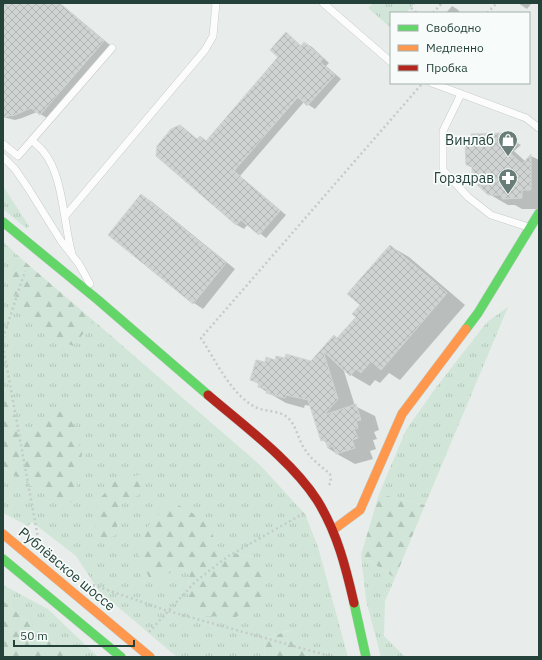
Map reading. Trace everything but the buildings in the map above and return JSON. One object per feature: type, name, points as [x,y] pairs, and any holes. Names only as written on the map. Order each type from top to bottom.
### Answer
[{"type":"main road","points":[[333,530],[360,510],[402,414],[478,313],[539,213]]},
{"type":"main road","points":[[3,222],[98,300],[256,435],[293,470],[317,500],[333,530],[346,568],[366,657]]},
{"type":"main road","name":"Рублёвское шоссе","points":[[3,534],[150,657]]},
{"type":"main road","points":[[3,559],[121,657]]},
{"type":"main road","points":[[18,584],[58,605]]},
{"type":"lane","points":[[66,215],[205,50],[213,36],[216,3]]},
{"type":"lane","points":[[323,3],[390,61]]},
{"type":"lane","points":[[3,144],[18,156],[112,48]]},
{"type":"lane","points":[[435,84],[526,118],[539,128]]},
{"type":"lane","points":[[461,94],[443,131],[443,170],[468,196],[491,215],[529,228]]},
{"type":"lane","points":[[32,140],[43,150],[57,179],[66,215],[70,246],[73,256]]},
{"type":"lane","points":[[3,158],[15,169],[61,241],[79,264],[98,300]]},
{"type":"path","points":[[434,12],[442,3]]},
{"type":"path","points":[[488,12],[497,3]]},
{"type":"path","points":[[411,8],[416,12]]},
{"type":"path","points":[[327,489],[331,482],[330,474],[306,452],[300,443],[293,425],[287,417],[276,412],[257,408],[248,402],[232,387],[201,338],[422,84]]},
{"type":"path","points":[[3,338],[25,271]]},
{"type":"path","points":[[3,346],[38,540]]},
{"type":"path","points":[[148,632],[196,582],[228,557],[309,510]]},
{"type":"path","points":[[88,583],[168,611],[333,657]]},
{"type":"green space","points":[[373,3],[415,3],[407,12],[390,12],[390,27],[368,8]]},
{"type":"green space","points":[[3,186],[29,226],[27,229],[3,209]]},
{"type":"green space","points":[[3,242],[24,261],[7,282],[72,346],[94,321],[260,465],[305,514],[318,547],[348,657],[313,657],[293,629],[264,639],[265,657],[177,657],[99,591],[76,556],[32,522],[28,526],[3,513],[3,468],[45,494],[31,431],[16,421],[3,383]],"holes":[[[97,502],[122,502],[115,536]],[[212,533],[219,550],[254,557],[187,592],[190,571],[176,569]]]},
{"type":"green space","points":[[24,261],[94,321],[73,346],[38,330],[7,282]]},
{"type":"green space","points":[[508,307],[425,505],[379,494],[406,430],[437,386],[487,322]]},
{"type":"green space","points":[[3,383],[16,421],[31,431],[68,406],[82,454],[74,503],[45,494],[3,468]]},
{"type":"green space","points":[[143,474],[141,494],[122,503],[115,536],[95,540],[97,502],[116,480]]},
{"type":"green space","points":[[379,494],[425,505],[395,578],[361,555]]},
{"type":"green space","points":[[171,501],[201,518],[212,533],[219,550],[254,557],[264,576],[268,596],[236,617],[197,616],[187,592],[190,571],[176,569],[152,584],[138,553],[149,525]]},
{"type":"green space","points":[[361,555],[395,578],[385,601],[384,636],[405,657],[381,657],[366,600]]},
{"type":"green space","points":[[3,585],[48,609],[98,657],[71,657],[3,601]]},
{"type":"green space","points":[[3,601],[71,657],[3,657]]},
{"type":"green space","points":[[294,629],[313,657],[265,657],[264,639]]},
{"type":"traffic: fast","points":[[466,329],[478,313],[539,213]]},
{"type":"traffic: fast","points":[[3,222],[98,300],[208,395]]},
{"type":"traffic: fast","points":[[3,559],[121,657]]},
{"type":"traffic: fast","points":[[354,603],[366,657]]},
{"type":"traffic: slow","points":[[333,530],[360,510],[402,414],[466,329]]},
{"type":"traffic: slow","points":[[3,534],[150,657]]},
{"type":"traffic: jam","points":[[208,395],[281,458],[307,486],[317,500],[335,537],[344,563],[354,603]]},
{"type":"place","name":"Винлаб","points":[[508,157]]},
{"type":"place","name":"Горздрав","points":[[508,195]]}]
